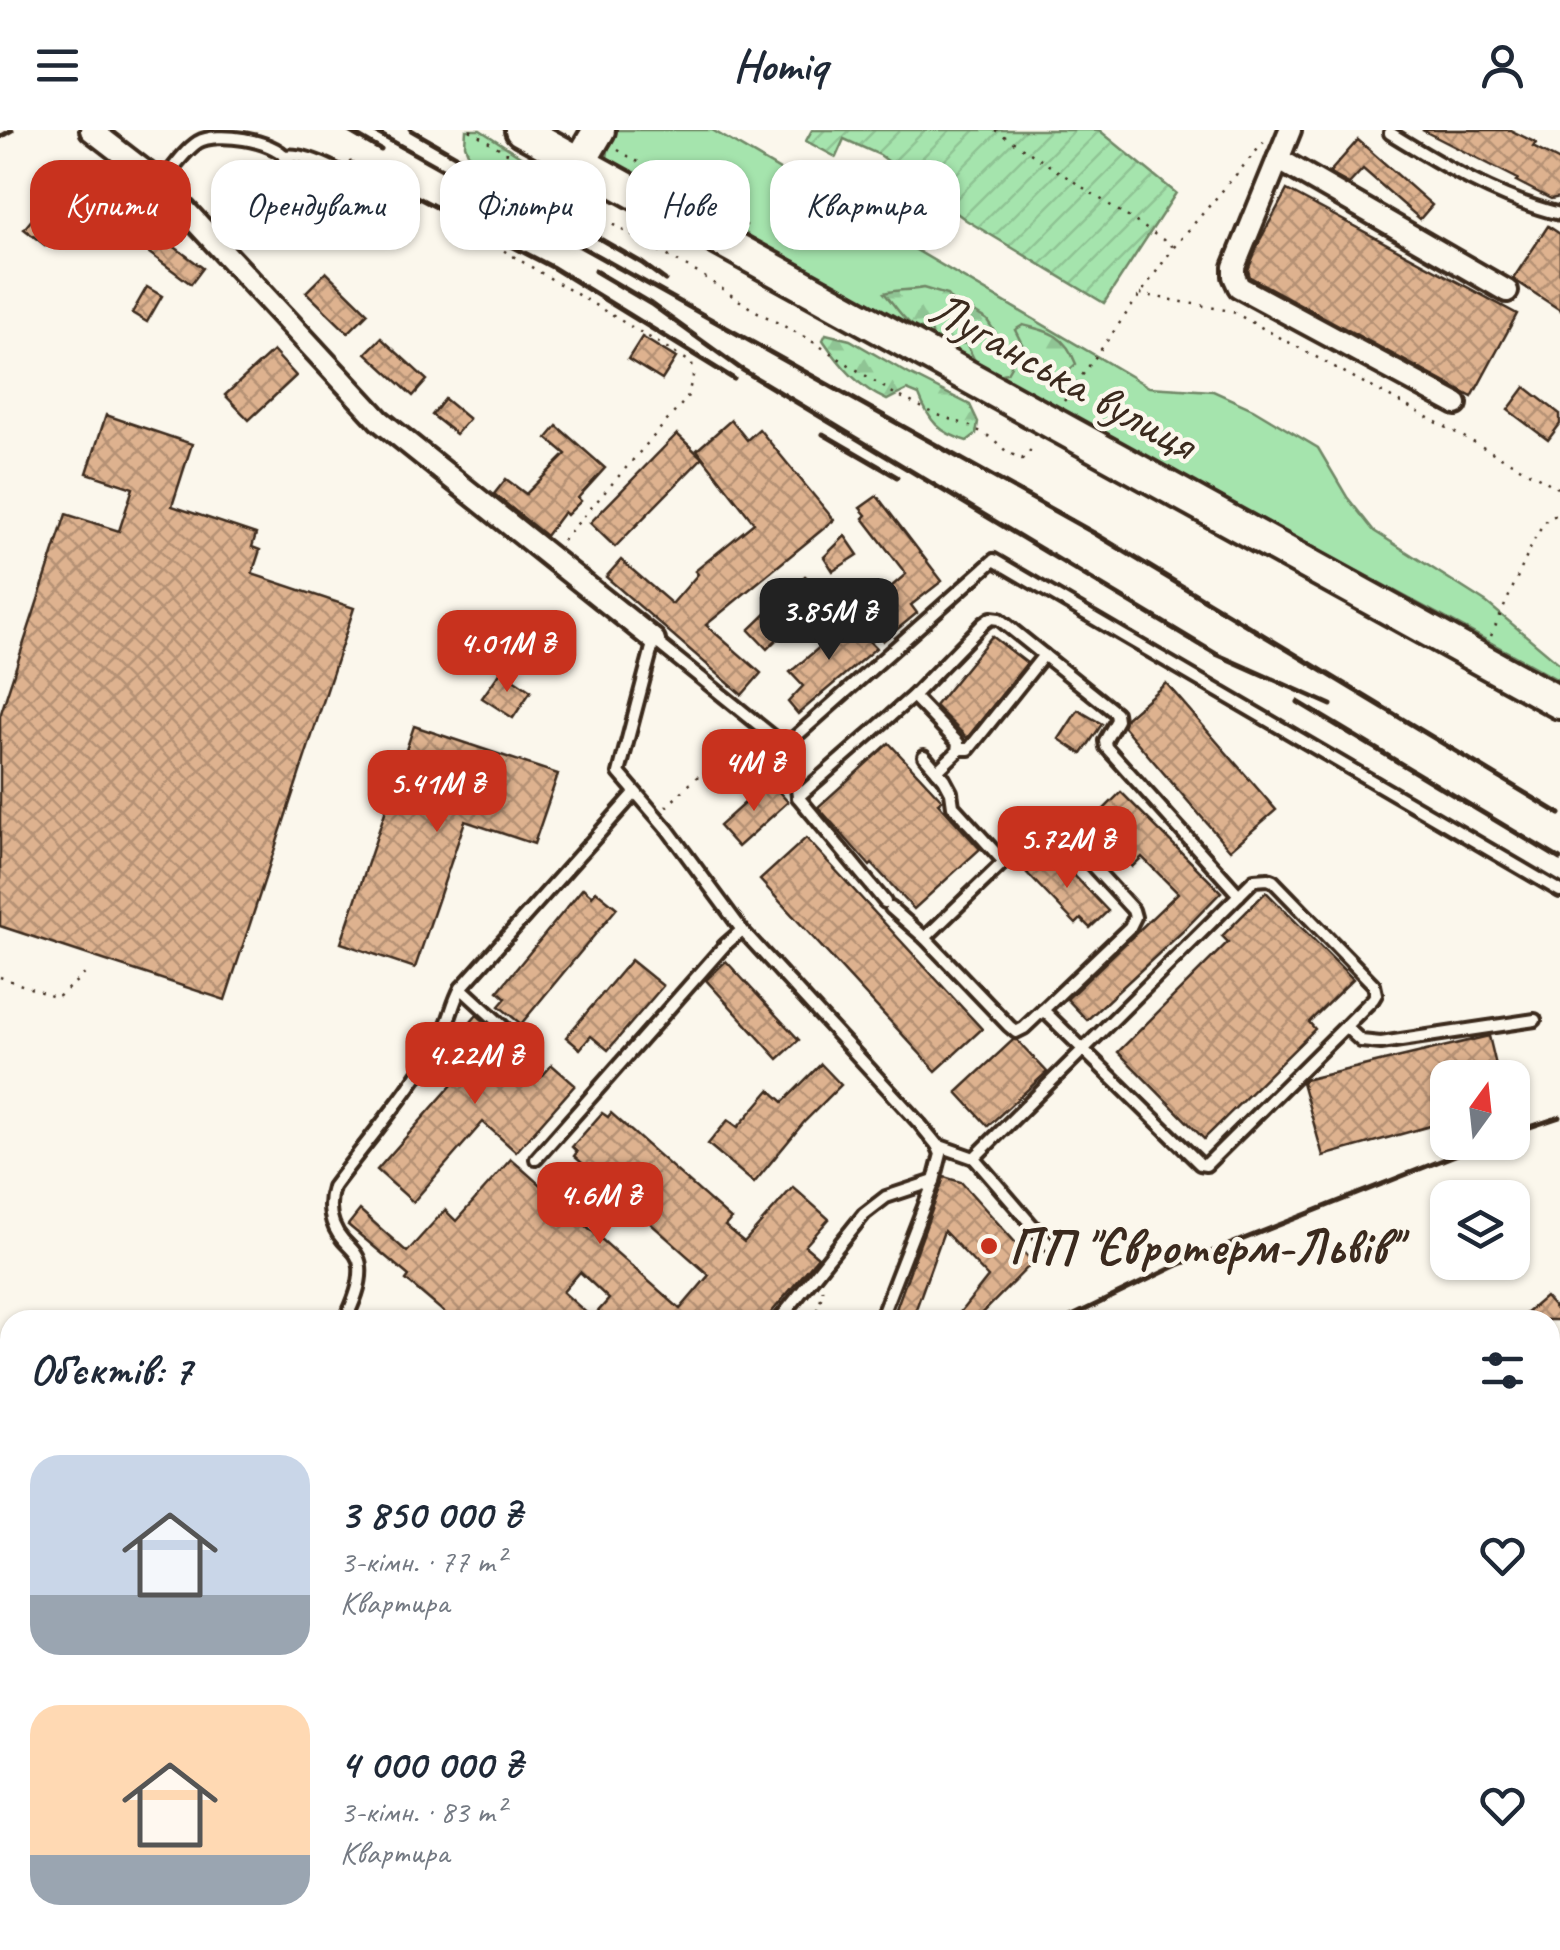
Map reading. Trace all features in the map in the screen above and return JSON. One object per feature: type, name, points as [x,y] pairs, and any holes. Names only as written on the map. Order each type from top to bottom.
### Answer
[{"type":"main road","name":"Луганська вулиця","points":[[520,130],[572,160]]},
{"type":"main road","points":[[581,160],[599,130]]},
{"type":"main road","name":"Луганська вулиця","points":[[606,179],[1560,703]]},
{"type":"street","points":[[90,130],[129,160]]},
{"type":"street","points":[[1290,130],[1270,152],[1234,267],[1239,287],[1456,404]]},
{"type":"street","points":[[1270,152],[1507,290]]},
{"type":"street","points":[[191,216],[380,420],[654,640]]},
{"type":"lane","points":[[1389,131],[1435,162],[1520,203],[1560,214]]},
{"type":"lane","points":[[183,160],[200,141],[217,136],[266,145],[285,156],[299,180],[333,209],[359,218],[371,218],[378,211],[380,199],[369,188],[316,161],[294,154],[285,156]]},
{"type":"lane","points":[[785,746],[994,560],[1560,891]]},
{"type":"lane","points":[[798,796],[913,696],[992,618],[999,618],[1116,713],[1118,720],[1105,741],[1106,748],[1239,895]]},
{"type":"lane","points":[[884,1310],[941,1154],[742,930],[619,772],[654,640],[785,746],[793,755],[798,796],[888,905],[1016,1032],[1130,927],[1135,916],[1064,836],[1048,826],[1040,827],[924,938]]},
{"type":"lane","points":[[937,771],[959,749],[970,749],[1044,655]]},
{"type":"lane","points":[[913,696],[958,743],[959,749]]},
{"type":"lane","points":[[924,756],[951,792],[953,806],[1004,862]]},
{"type":"lane","points":[[349,1310],[357,1292],[360,1266],[358,1256],[334,1226],[330,1209],[333,1187],[435,1048],[451,1019],[461,988],[635,793]]},
{"type":"lane","points":[[974,1158],[1082,1048],[1254,880],[1274,881],[1374,985],[1376,994],[1206,1165],[1200,1164],[1082,1048],[1044,1010]]},
{"type":"lane","points":[[536,1159],[742,930]]},
{"type":"lane","points":[[461,988],[522,1044]]},
{"type":"lane","points":[[1346,1027],[1361,1041],[1381,1043],[1535,1020]]},
{"type":"lane","points":[[937,1145],[974,1158],[1050,1246]]},
{"type":"lane","points":[[787,1310],[864,1214],[886,1197],[934,1181]]},
{"type":"path","points":[[470,130],[518,160]]},
{"type":"path","points":[[995,130],[1174,247]]},
{"type":"path","points":[[1058,410],[1174,247],[1270,152]]},
{"type":"path","points":[[606,221],[893,393],[970,426],[1022,459],[1036,446]]},
{"type":"path","points":[[503,250],[692,363],[694,376],[686,398],[549,557]]},
{"type":"path","points":[[1140,294],[1231,311],[1560,488]]},
{"type":"path","points":[[1489,640],[1536,536],[1548,518],[1560,514]]},
{"type":"path","points":[[655,816],[755,722]]},
{"type":"path","points":[[0,978],[57,998],[86,973]]},
{"type":"path","points":[[816,1273],[823,1293],[817,1310]]},
{"type":"green space","points":[[466,130],[480,130],[525,160],[474,160],[465,145]]},
{"type":"green space","points":[[611,130],[712,130],[770,164],[770,250],[916,250],[1149,387],[1213,391],[1253,409],[1318,448],[1347,497],[1374,531],[1487,603],[1560,664],[1560,681],[750,246],[750,160],[626,160],[626,180],[610,171],[607,158]]},
{"type":"green space","points":[[812,130],[1099,130],[1176,193],[1104,303],[960,215],[960,160],[887,160],[844,139],[836,157],[806,141]]},
{"type":"green space","points":[[923,288],[947,295],[957,307],[987,320],[1010,355],[1007,373],[998,375],[979,369],[966,343],[946,347],[935,344],[931,330],[910,323],[884,293]]},
{"type":"green space","points":[[1023,325],[1056,336],[1072,354],[1076,364],[1059,385],[1034,377],[1033,355],[1024,348],[1015,330]]},
{"type":"green space","points":[[826,334],[850,340],[970,405],[978,422],[976,434],[967,441],[942,430],[931,419],[919,395],[907,390],[887,400],[868,389],[836,358],[823,340]]},
{"type":"building","points":[[1422,130],[1510,130],[1560,161],[1560,197],[1551,199]]},
{"type":"building","points":[[1358,140],[1432,205],[1420,219],[1363,169],[1349,184],[1329,173]]},
{"type":"building","points":[[1287,190],[1517,314],[1472,397],[1250,277],[1248,270],[1260,240]]},
{"type":"building","points":[[1548,226],[1560,234],[1560,310],[1513,279]]},
{"type":"building","points":[[145,250],[179,250],[203,268],[191,284]]},
{"type":"building","points":[[326,272],[368,313],[348,333],[306,292]]},
{"type":"building","points":[[147,287],[162,296],[147,322],[132,313]]},
{"type":"building","points":[[642,337],[676,358],[662,380],[628,359]]},
{"type":"building","points":[[381,338],[427,380],[413,396],[366,353]]},
{"type":"building","points":[[273,351],[296,376],[249,420],[225,395]]},
{"type":"building","points":[[1525,387],[1560,414],[1560,424],[1548,440],[1508,410]]},
{"type":"building","points":[[445,399],[469,419],[456,434],[432,415]]},
{"type":"building","points":[[106,415],[192,444],[172,506],[256,534],[252,547],[260,550],[252,574],[354,608],[225,1000],[0,926],[0,716],[66,514],[119,531],[133,488],[87,473]]},
{"type":"building","points":[[731,420],[747,440],[759,429],[834,520],[706,625],[761,673],[742,695],[606,577],[621,560],[672,604],[698,574],[695,571],[754,523],[697,450]]},
{"type":"building","points":[[557,426],[605,468],[578,498],[581,501],[567,515],[564,512],[546,536],[494,494],[506,479],[526,494],[566,454],[547,438]]},
{"type":"building","points":[[677,434],[702,458],[615,547],[590,523]]},
{"type":"building","points":[[877,496],[942,581],[911,605],[917,613],[883,641],[862,612],[906,574],[863,518],[866,515],[860,508]]},
{"type":"building","points":[[845,536],[858,555],[833,571],[824,557]]},
{"type":"building","points":[[805,576],[823,594],[767,649],[749,630]]},
{"type":"building","points":[[839,618],[845,626],[850,622],[876,648],[798,714],[788,702],[803,686],[790,672],[828,640],[822,633]]},
{"type":"building","points":[[992,636],[1027,663],[967,738],[935,706]]},
{"type":"building","points":[[501,671],[531,691],[513,718],[482,698]]},
{"type":"building","points":[[1166,683],[1276,810],[1230,850],[1123,726],[1126,718]]},
{"type":"building","points":[[1078,710],[1102,724],[1082,754],[1059,739]]},
{"type":"building","points":[[414,726],[558,774],[534,844],[465,821],[415,968],[341,943]]},
{"type":"building","points":[[889,743],[942,800],[938,803],[980,849],[914,909],[818,807]]},
{"type":"building","points":[[769,781],[788,802],[738,847],[719,826]]},
{"type":"building","points":[[1121,792],[1221,892],[1087,1020],[1067,999],[1178,893],[1142,857],[1132,867],[1089,824]]},
{"type":"building","points":[[806,838],[982,1029],[936,1071],[760,880]]},
{"type":"building","points":[[1051,851],[1108,911],[1090,928],[1081,919],[1076,924],[1027,873]]},
{"type":"building","points":[[583,888],[592,896],[596,891],[617,908],[521,1024],[499,1006],[506,998],[498,991]]},
{"type":"building","points":[[1266,892],[1353,979],[1309,1022],[1315,1029],[1204,1139],[1118,1052],[1228,942],[1222,936]]},
{"type":"building","points":[[631,960],[663,986],[608,1050],[591,1036],[580,1049],[566,1037]]},
{"type":"building","points":[[726,961],[799,1040],[778,1059],[706,980]]},
{"type":"building","points":[[477,1015],[493,1029],[490,1032],[541,1077],[552,1065],[575,1085],[516,1152],[483,1122],[413,1202],[377,1170],[458,1078],[438,1060]]},
{"type":"building","points":[[1489,1036],[1495,1060],[1430,1060],[1430,1126],[1323,1156],[1304,1080]]},
{"type":"building","points":[[1013,1040],[1047,1072],[988,1126],[957,1092]]},
{"type":"building","points":[[821,1064],[841,1085],[805,1121],[754,1183],[708,1144],[728,1120],[738,1127],[770,1090],[783,1102]]},
{"type":"building","points":[[602,1113],[608,1117],[611,1113],[731,1219],[725,1226],[744,1242],[793,1187],[829,1219],[805,1246],[818,1257],[773,1310],[599,1310],[609,1299],[580,1272],[563,1292],[583,1310],[441,1310],[406,1280],[409,1276],[348,1225],[360,1210],[407,1252],[445,1210],[456,1221],[511,1159],[680,1309],[709,1275],[574,1156],[577,1152],[572,1147]]},
{"type":"building","name":"ПП \"Євротерм-Львів\"","points":[[944,1177],[961,1182],[1033,1262],[986,1310],[962,1310],[988,1277],[944,1231],[916,1310],[896,1310]]},
{"type":"building","points":[[1545,1297],[1556,1310],[1530,1310]]},
{"type":"railway","points":[[0,137],[12,130]]},
{"type":"railway","points":[[347,130],[381,150]]},
{"type":"railway","points":[[372,130],[1094,533],[1560,814]]},
{"type":"railway","points":[[411,130],[665,280]]},
{"type":"railway","points":[[420,199],[552,267],[734,379]]},
{"type":"railway","points":[[595,271],[651,304],[741,369],[1216,654],[1331,705]]},
{"type":"railway","points":[[823,434],[897,477]]},
{"type":"railway","points":[[1298,702],[1560,859]]},
{"type":"railway","points":[[1530,1127],[1560,1117]]},
{"type":"railway","points":[[1085,1310],[1178,1265],[1443,1160]]},
{"type":"place","name":"ПП \"Євротерм-Львів\"","points":[[989,1246]]}]
